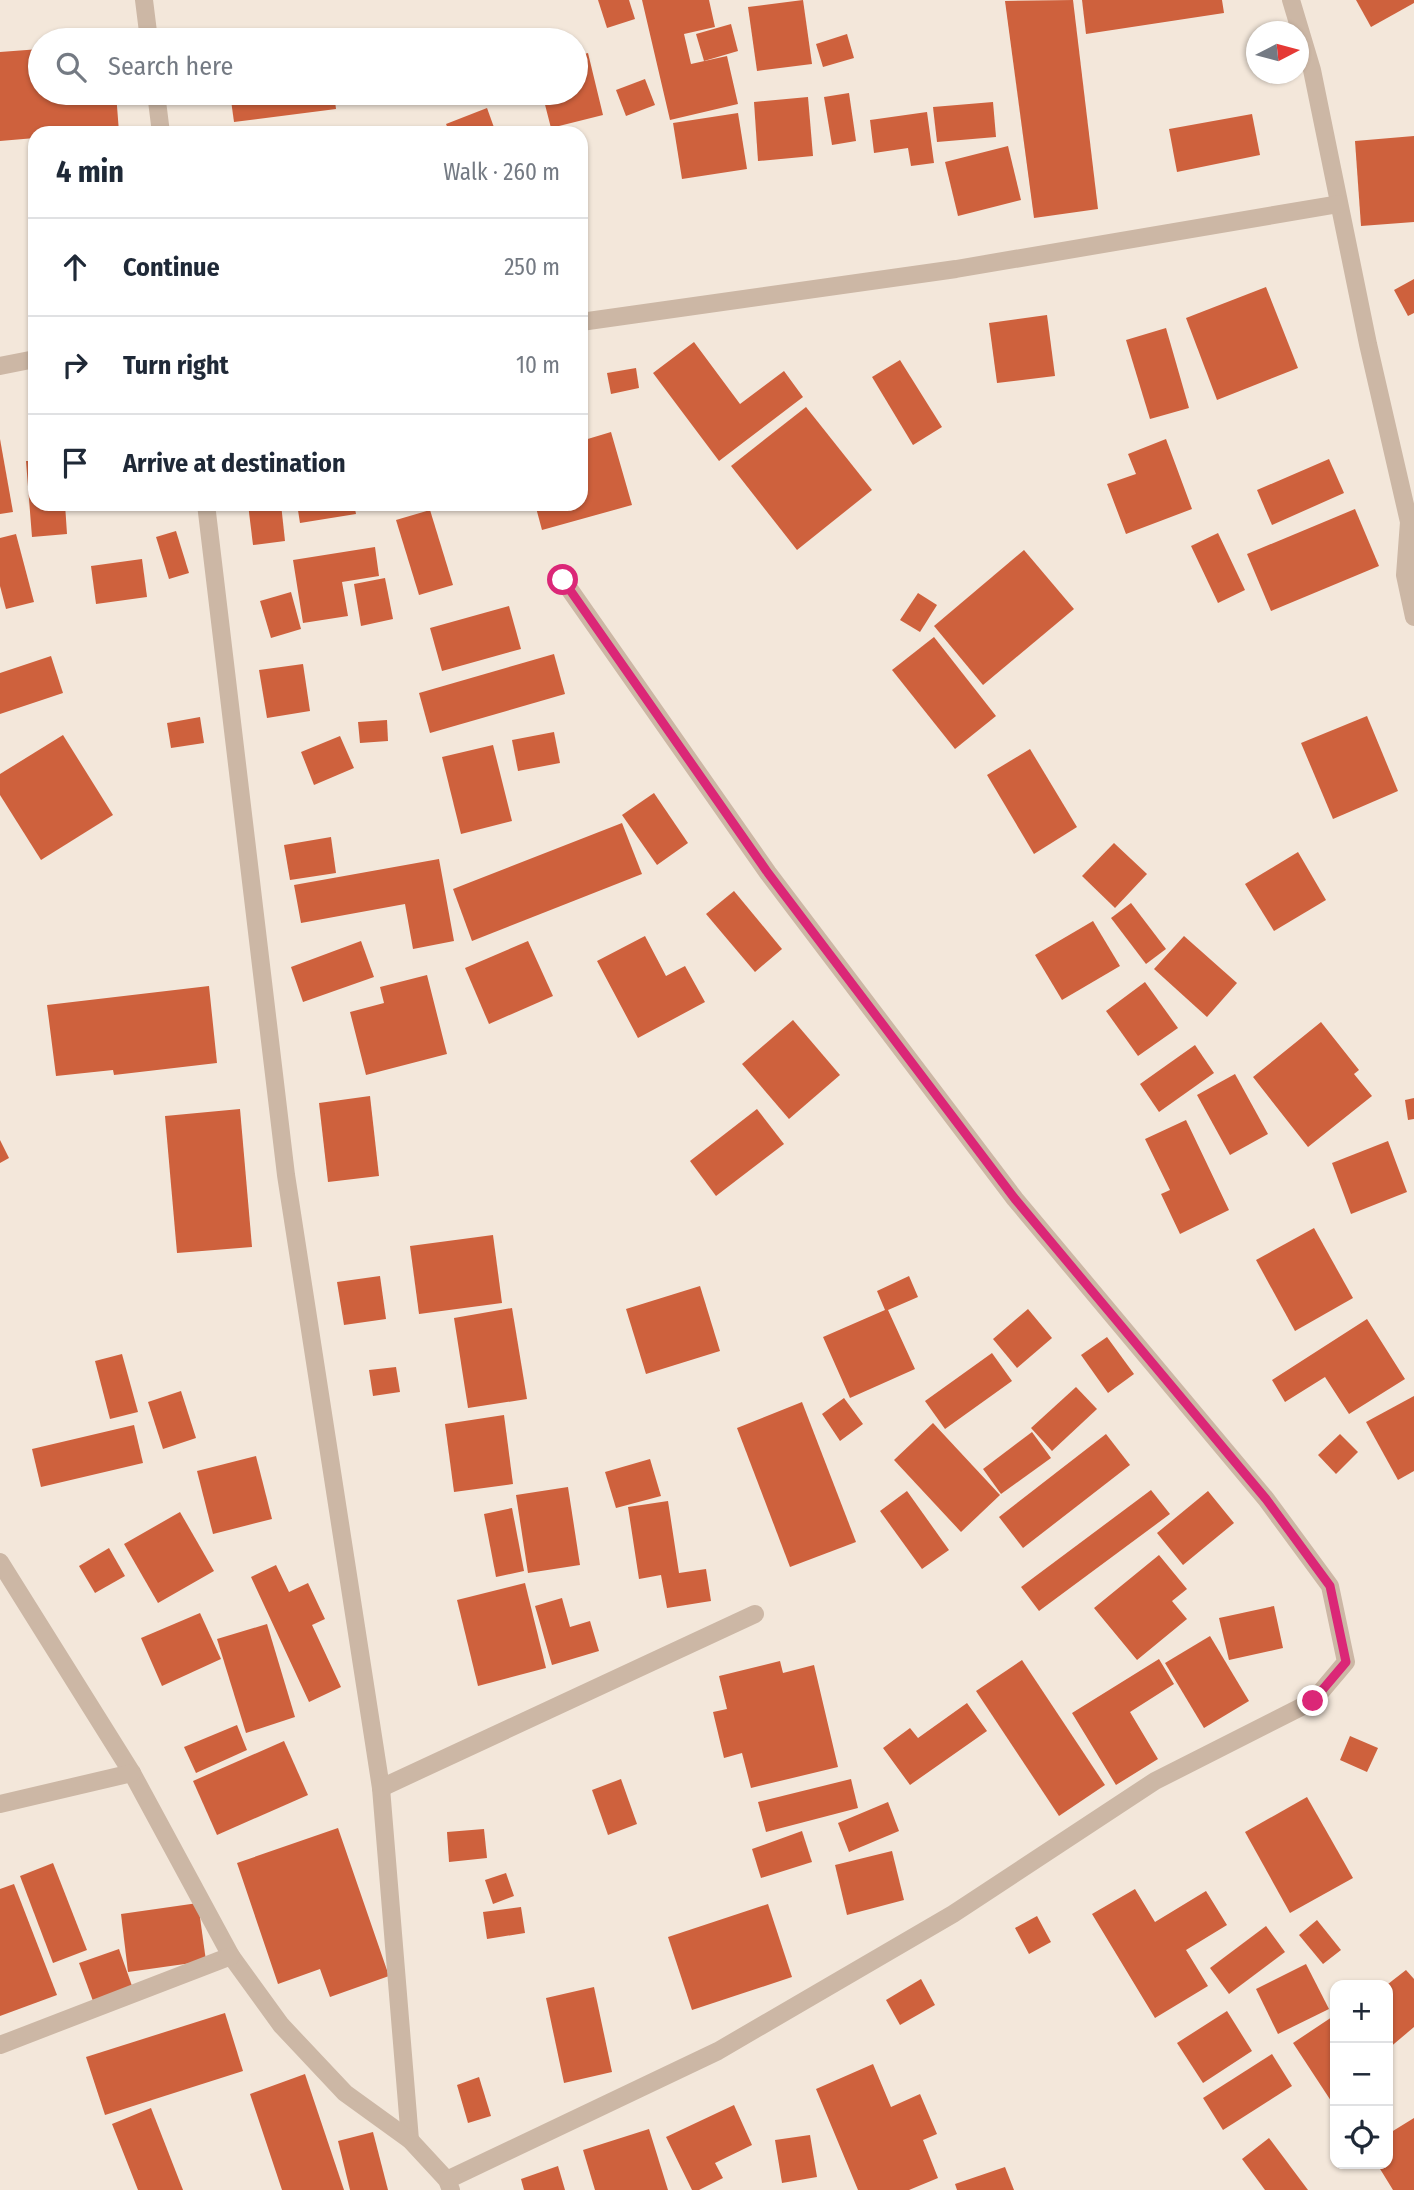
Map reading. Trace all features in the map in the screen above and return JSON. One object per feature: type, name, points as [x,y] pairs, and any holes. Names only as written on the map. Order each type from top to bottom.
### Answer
[{"type":"street","points":[[144,0],[148,28]]},
{"type":"street","points":[[1291,0],[1312,70],[1409,522],[1405,575],[1414,617]]},
{"type":"street","points":[[158,105],[160,126]]},
{"type":"street","points":[[588,321],[956,269],[1339,204]]},
{"type":"street","points":[[0,366],[28,360]]},
{"type":"street","points":[[207,511],[286,1175],[381,1788],[410,2140]]},
{"type":"street","points":[[0,1562],[132,1773],[231,1956],[281,2025],[345,2093],[410,2140],[449,2185],[718,2051],[953,1914],[1155,1781],[1313,1701],[1346,1662],[1330,1586],[1266,1499],[1015,1199],[768,873],[563,580]]},
{"type":"street","points":[[381,1788],[755,1614]]},
{"type":"street","points":[[0,1804],[132,1773]]},
{"type":"street","points":[[0,2045],[231,1956]]},
{"type":"building","points":[[598,0],[629,0],[635,19],[607,28]]},
{"type":"building","points":[[642,0],[709,0],[715,27],[684,34],[691,64],[727,56],[738,104],[670,120]]},
{"type":"building","points":[[803,0],[812,64],[757,71],[748,7]]},
{"type":"building","points":[[1073,0],[1098,209],[1034,218],[1005,1]]},
{"type":"building","points":[[1082,0],[1222,0],[1224,13],[1086,34]]},
{"type":"building","points":[[1356,0],[1414,0],[1414,3],[1371,27]]},
{"type":"building","points":[[731,24],[738,51],[704,61],[696,34]]},
{"type":"building","points":[[847,34],[854,58],[823,67],[816,44]]},
{"type":"building","points":[[28,50],[28,105],[117,105],[119,126],[28,126],[28,139],[0,141],[0,52]]},
{"type":"building","points":[[588,53],[603,115],[550,126],[545,105],[588,105]]},
{"type":"building","points":[[645,79],[655,105],[626,116],[616,90]]},
{"type":"building","points":[[849,93],[856,141],[832,145],[824,97]]},
{"type":"building","points":[[808,97],[813,156],[758,161],[754,102]]},
{"type":"building","points":[[993,102],[996,137],[937,142],[933,107]]},
{"type":"building","points":[[232,105],[336,105],[336,109],[234,122]]},
{"type":"building","points":[[487,108],[493,126],[447,126],[446,124]]},
{"type":"building","points":[[927,112],[934,163],[911,166],[908,148],[874,153],[870,120]]},
{"type":"building","points":[[738,113],[747,169],[682,179],[673,123]]},
{"type":"building","points":[[1252,114],[1260,155],[1177,172],[1169,129]]},
{"type":"building","points":[[1414,136],[1414,222],[1361,226],[1355,141]]},
{"type":"building","points":[[1008,146],[1021,200],[958,216],[945,162]]},
{"type":"building","points":[[1414,279],[1414,313],[1408,316],[1394,290]]},
{"type":"building","points":[[1266,287],[1298,368],[1217,400],[1186,318]]},
{"type":"building","points":[[1047,315],[1055,376],[997,383],[989,323]]},
{"type":"building","points":[[1166,328],[1189,408],[1150,419],[1126,340]]},
{"type":"building","points":[[694,342],[740,404],[784,371],[803,397],[719,461],[653,373]]},
{"type":"building","points":[[900,360],[942,427],[913,445],[872,377]]},
{"type":"building","points":[[636,368],[639,388],[611,394],[607,373]]},
{"type":"building","points":[[806,407],[872,490],[797,550],[731,466]]},
{"type":"building","points":[[611,432],[632,505],[542,530],[537,511],[588,511],[588,439]]},
{"type":"building","points":[[0,439],[13,512],[0,514]]},
{"type":"building","points":[[1166,439],[1192,509],[1126,534],[1107,484],[1136,474],[1128,454]]},
{"type":"building","points":[[1329,459],[1344,493],[1272,525],[1257,490]]},
{"type":"building","points":[[1355,509],[1379,566],[1271,611],[1247,554]]},
{"type":"building","points":[[30,511],[65,511],[67,534],[32,537]]},
{"type":"building","points":[[249,511],[282,511],[285,541],[253,545]]},
{"type":"building","points":[[298,511],[355,511],[356,514],[300,523]]},
{"type":"building","points":[[430,511],[453,585],[419,595],[396,520]]},
{"type":"building","points":[[176,531],[189,573],[169,579],[156,537]]},
{"type":"building","points":[[1218,533],[1245,590],[1218,603],[1191,546]]},
{"type":"building","points":[[16,534],[34,602],[6,609],[0,586],[0,538]]},
{"type":"building","points":[[375,547],[379,576],[342,582],[348,616],[303,623],[293,560]]},
{"type":"building","points":[[1024,550],[1074,609],[983,685],[934,626]]},
{"type":"building","points":[[142,559],[147,597],[96,604],[91,566]]},
{"type":"building","points":[[385,578],[393,619],[361,626],[354,584]]},
{"type":"building","points":[[291,592],[301,629],[271,638],[260,601]]},
{"type":"building","points":[[918,593],[937,605],[920,632],[900,620]]},
{"type":"building","points":[[509,606],[521,649],[442,671],[430,628]]},
{"type":"building","points":[[934,637],[996,716],[955,749],[892,670]]},
{"type":"building","points":[[554,654],[565,694],[430,733],[419,693]]},
{"type":"building","points":[[51,656],[63,693],[0,714],[0,673]]},
{"type":"building","points":[[303,664],[310,711],[267,718],[259,670]]},
{"type":"building","points":[[1367,716],[1398,791],[1333,819],[1301,743]]},
{"type":"building","points":[[200,717],[204,743],[171,748],[167,723]]},
{"type":"building","points":[[387,720],[388,741],[360,743],[358,722]]},
{"type":"building","points":[[554,732],[560,763],[518,771],[512,740]]},
{"type":"building","points":[[63,735],[113,815],[41,860],[0,795],[0,774]]},
{"type":"building","points":[[340,736],[354,768],[314,785],[301,752]]},
{"type":"building","points":[[493,745],[512,821],[461,834],[442,757]]},
{"type":"building","points":[[1030,749],[1077,827],[1034,854],[987,775]]},
{"type":"building","points":[[654,793],[688,843],[657,865],[622,815]]},
{"type":"building","points":[[622,823],[642,874],[472,941],[453,889]]},
{"type":"building","points":[[331,837],[336,873],[290,880],[284,845]]},
{"type":"building","points":[[1114,843],[1147,874],[1115,908],[1082,876]]},
{"type":"building","points":[[1298,852],[1326,900],[1274,931],[1245,884]]},
{"type":"building","points":[[439,859],[454,941],[413,949],[405,904],[301,923],[294,885]]},
{"type":"building","points":[[734,891],[782,949],[755,972],[706,914]]},
{"type":"building","points":[[1131,903],[1166,949],[1146,964],[1111,918]]},
{"type":"building","points":[[1093,921],[1120,966],[1062,1000],[1035,955]]},
{"type":"building","points":[[645,936],[666,976],[685,966],[705,1002],[638,1038],[597,961]]},
{"type":"building","points":[[1184,936],[1237,983],[1207,1017],[1154,969]]},
{"type":"building","points":[[361,941],[374,977],[303,1002],[291,967]]},
{"type":"building","points":[[528,941],[553,996],[489,1024],[465,968]]},
{"type":"building","points":[[427,975],[447,1054],[366,1075],[350,1012],[384,1003],[380,987]]},
{"type":"building","points":[[1145,982],[1178,1028],[1138,1056],[1106,1011]]},
{"type":"building","points":[[209,986],[217,1063],[114,1075],[113,1070],[56,1076],[47,1005]]},
{"type":"building","points":[[793,1020],[840,1075],[789,1119],[742,1064]]},
{"type":"building","points":[[1321,1022],[1359,1070],[1354,1074],[1372,1096],[1308,1147],[1253,1077]]},
{"type":"building","points":[[1195,1045],[1214,1073],[1159,1112],[1140,1084]]},
{"type":"building","points":[[1235,1074],[1268,1134],[1230,1155],[1197,1095]]},
{"type":"building","points":[[370,1096],[379,1176],[328,1182],[319,1103]]},
{"type":"building","points":[[1414,1098],[1414,1119],[1408,1120],[1405,1100]]},
{"type":"building","points":[[240,1109],[252,1247],[177,1253],[165,1116]]},
{"type":"building","points":[[757,1109],[784,1144],[716,1196],[690,1161]]},
{"type":"building","points":[[1186,1120],[1229,1210],[1180,1234],[1161,1194],[1170,1190],[1145,1139]]},
{"type":"building","points":[[0,1140],[9,1158],[0,1163]]},
{"type":"building","points":[[1388,1141],[1407,1192],[1351,1214],[1332,1163]]},
{"type":"building","points":[[1314,1228],[1353,1298],[1295,1331],[1256,1260]]},
{"type":"building","points":[[493,1235],[502,1303],[419,1314],[410,1246]]},
{"type":"building","points":[[380,1276],[386,1319],[344,1325],[337,1282]]},
{"type":"building","points":[[909,1276],[918,1297],[888,1310],[915,1369],[850,1398],[823,1337],[885,1310],[877,1291]]},
{"type":"building","points":[[700,1286],[720,1351],[646,1374],[626,1309]]},
{"type":"building","points":[[512,1308],[527,1399],[468,1408],[454,1318]]},
{"type":"building","points":[[1028,1309],[1052,1338],[1017,1368],[993,1339]]},
{"type":"building","points":[[1367,1319],[1405,1379],[1349,1414],[1325,1377],[1285,1402],[1272,1380]]},
{"type":"building","points":[[1107,1337],[1134,1374],[1108,1393],[1081,1355]]},
{"type":"building","points":[[992,1353],[1012,1381],[945,1429],[925,1401]]},
{"type":"building","points":[[122,1354],[138,1412],[110,1419],[95,1361]]},
{"type":"building","points":[[396,1367],[400,1392],[373,1396],[369,1370]]},
{"type":"building","points":[[1076,1387],[1097,1409],[1052,1451],[1031,1428]]},
{"type":"building","points":[[181,1391],[196,1438],[163,1449],[148,1402]]},
{"type":"building","points":[[1414,1396],[1414,1471],[1398,1480],[1366,1422]]},
{"type":"building","points":[[844,1398],[863,1424],[840,1441],[822,1414]]},
{"type":"building","points":[[802,1402],[856,1542],[790,1567],[737,1428]]},
{"type":"building","points":[[504,1415],[513,1484],[454,1492],[445,1424]]},
{"type":"building","points":[[933,1423],[1000,1495],[961,1532],[894,1460]]},
{"type":"building","points":[[134,1425],[143,1463],[41,1487],[32,1449]]},
{"type":"building","points":[[1032,1432],[1051,1458],[1001,1494],[983,1469]]},
{"type":"building","points":[[1106,1434],[1130,1465],[1023,1548],[999,1517]]},
{"type":"building","points":[[1340,1434],[1358,1452],[1336,1474],[1318,1455]]},
{"type":"building","points":[[256,1456],[272,1519],[213,1534],[197,1471]]},
{"type":"building","points":[[650,1459],[661,1496],[616,1508],[605,1472]]},
{"type":"building","points":[[568,1487],[580,1565],[528,1573],[516,1495]]},
{"type":"building","points":[[1151,1490],[1170,1514],[1039,1611],[1021,1587]]},
{"type":"building","points":[[907,1491],[949,1550],[922,1569],[880,1511]]},
{"type":"building","points":[[1208,1491],[1234,1523],[1183,1565],[1157,1533]]},
{"type":"building","points":[[668,1501],[679,1573],[706,1569],[711,1601],[667,1608],[661,1575],[639,1579],[628,1507]]},
{"type":"building","points":[[512,1508],[524,1571],[496,1577],[484,1514]]},
{"type":"building","points":[[180,1512],[214,1571],[158,1603],[124,1544]]},
{"type":"building","points":[[109,1548],[125,1576],[95,1593],[79,1566]]},
{"type":"building","points":[[1159,1555],[1187,1589],[1172,1601],[1187,1619],[1137,1660],[1094,1608]]},
{"type":"building","points":[[276,1565],[289,1592],[308,1583],[325,1619],[312,1625],[341,1687],[309,1702],[251,1577]]},
{"type":"building","points":[[525,1583],[546,1668],[478,1686],[457,1600]]},
{"type":"building","points":[[562,1598],[570,1627],[590,1621],[599,1651],[552,1665],[535,1606]]},
{"type":"building","points":[[1274,1606],[1283,1648],[1229,1660],[1219,1618]]},
{"type":"building","points":[[200,1613],[221,1659],[162,1686],[141,1638]]},
{"type":"building","points":[[267,1624],[295,1717],[246,1733],[217,1639]]},
{"type":"building","points":[[1210,1636],[1249,1701],[1204,1728],[1165,1663]]},
{"type":"building","points":[[1159,1659],[1174,1684],[1130,1712],[1158,1759],[1116,1785],[1072,1713]]},
{"type":"building","points":[[1022,1660],[1105,1785],[1059,1816],[976,1691]]},
{"type":"building","points":[[780,1661],[783,1673],[814,1665],[838,1767],[751,1788],[742,1753],[724,1758],[713,1712],[727,1709],[719,1676]]},
{"type":"building","points":[[967,1703],[987,1731],[910,1785],[883,1748],[910,1728],[918,1738]]},
{"type":"building","points":[[237,1725],[247,1750],[196,1773],[184,1747]]},
{"type":"building","points":[[1350,1736],[1378,1748],[1367,1772],[1340,1760]]},
{"type":"building","points":[[284,1741],[308,1795],[217,1835],[193,1781]]},
{"type":"building","points":[[621,1779],[637,1824],[608,1835],[592,1790]]},
{"type":"building","points":[[851,1779],[858,1808],[766,1832],[758,1802]]},
{"type":"building","points":[[1307,1797],[1353,1878],[1290,1913],[1245,1832]]},
{"type":"building","points":[[888,1802],[899,1831],[849,1852],[838,1823]]},
{"type":"building","points":[[338,1828],[389,1976],[330,1997],[320,1969],[278,1984],[237,1863]]},
{"type":"building","points":[[484,1829],[487,1858],[449,1862],[447,1832]]},
{"type":"building","points":[[802,1831],[812,1862],[761,1878],[752,1849]]},
{"type":"building","points":[[892,1851],[904,1900],[847,1915],[835,1865]]},
{"type":"building","points":[[53,1863],[87,1950],[53,1963],[20,1876]]},
{"type":"building","points":[[506,1873],[514,1896],[493,1904],[485,1880]]},
{"type":"building","points":[[14,1884],[57,1995],[0,2016],[0,1889]]},
{"type":"building","points":[[1135,1889],[1155,1922],[1206,1891],[1227,1925],[1186,1950],[1208,1986],[1155,2018],[1092,1914]]},
{"type":"building","points":[[198,1903],[206,1961],[128,1972],[121,1914]]},
{"type":"building","points":[[768,1904],[792,1977],[692,2010],[668,1937]]},
{"type":"building","points":[[521,1907],[525,1933],[487,1939],[483,1912]]},
{"type":"building","points":[[1037,1916],[1051,1942],[1029,1954],[1015,1928]]},
{"type":"building","points":[[1317,1920],[1341,1950],[1323,1964],[1299,1935]]},
{"type":"building","points":[[1266,1926],[1285,1952],[1229,1994],[1210,1968]]},
{"type":"building","points":[[119,1949],[132,1986],[93,2001],[79,1963]]},
{"type":"building","points":[[1306,1964],[1329,2009],[1278,2034],[1256,1989]]},
{"type":"building","points":[[1406,1970],[1414,1979],[1414,2027],[1393,2045],[1393,2043],[1393,1980]]},
{"type":"building","points":[[921,1979],[935,2005],[900,2025],[886,2000]]},
{"type":"building","points":[[594,1987],[612,2072],[564,2083],[546,1998]]},
{"type":"building","points":[[1227,2011],[1252,2051],[1203,2083],[1177,2043]]},
{"type":"building","points":[[225,2013],[243,2071],[105,2115],[86,2057]]},
{"type":"building","points":[[1330,2018],[1330,2099],[1293,2043]]},
{"type":"building","points":[[1272,2054],[1292,2086],[1223,2130],[1203,2098]]},
{"type":"building","points":[[873,2064],[891,2107],[920,2094],[937,2134],[923,2140],[938,2178],[909,2190],[858,2190],[816,2089]]},
{"type":"building","points":[[305,2074],[344,2190],[282,2190],[250,2094]]},
{"type":"building","points":[[479,2077],[491,2116],[468,2123],[457,2085]]},
{"type":"building","points":[[734,2105],[752,2145],[715,2163],[723,2178],[699,2190],[692,2190],[666,2137]]},
{"type":"building","points":[[151,2108],[183,2190],[138,2190],[112,2124]]},
{"type":"building","points":[[1414,2118],[1414,2190],[1393,2190],[1380,2169],[1393,2169],[1393,2131]]},
{"type":"building","points":[[649,2129],[668,2190],[595,2190],[583,2150]]},
{"type":"building","points":[[373,2132],[388,2190],[350,2190],[338,2141]]},
{"type":"building","points":[[810,2135],[817,2177],[782,2183],[775,2140]]},
{"type":"building","points":[[1269,2138],[1308,2190],[1265,2190],[1242,2159]]},
{"type":"building","points":[[558,2166],[565,2190],[524,2190],[521,2179]]},
{"type":"building","points":[[1005,2167],[1014,2190],[957,2190],[955,2184]]},
{"type":"route","points":[[563,580],[768,873],[1015,1199],[1266,1499],[1330,1586],[1346,1662],[1313,1701]]}]
